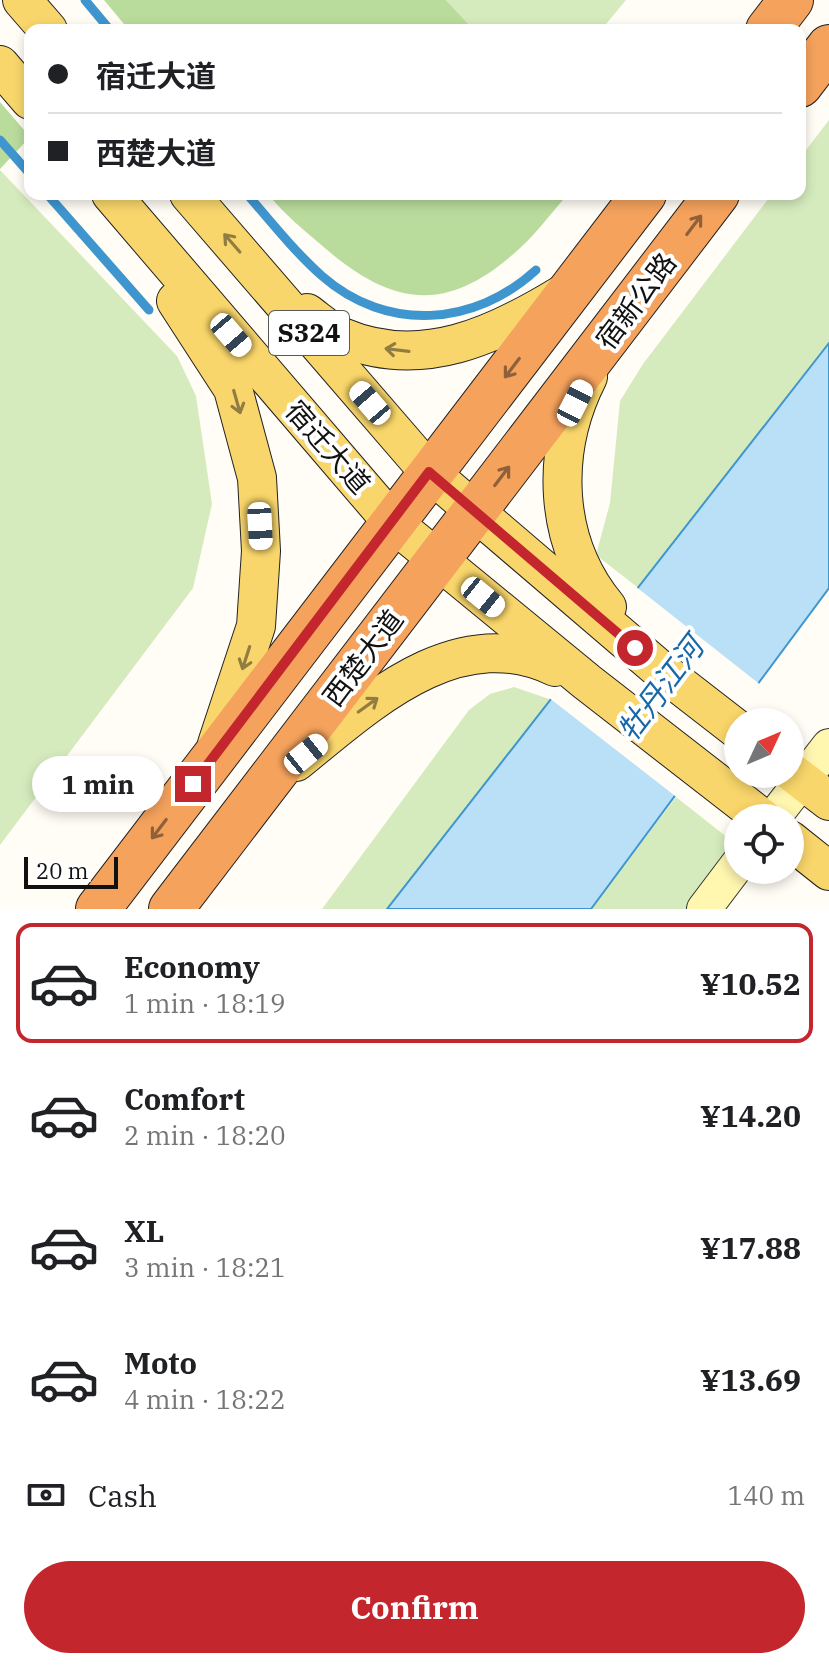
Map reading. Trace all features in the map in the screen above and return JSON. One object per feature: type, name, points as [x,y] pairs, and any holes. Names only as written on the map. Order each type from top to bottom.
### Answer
[{"type":"highway","points":[[773,24],[791,0]]},
{"type":"highway","points":[[806,77],[829,47]]},
{"type":"highway","name":"宿新公路","points":[[392,522],[639,200]]},
{"type":"highway","name":"宿新公路","points":[[438,560],[712,200]]},
{"type":"highway","name":"西楚大道","points":[[98,909],[392,522]]},
{"type":"highway","name":"西楚大道","points":[[171,909],[438,560]]},
{"type":"main road","points":[[22,0],[43,24]]},
{"type":"main road","points":[[0,65],[24,93]]},
{"type":"main road","points":[[113,200],[233,389],[257,478],[261,551],[256,626],[212,759]]},
{"type":"main road","name":"宿迁大道","points":[[114,200],[392,522],[587,682],[748,804]]},
{"type":"main road","name":"S324","points":[[194,200],[429,472],[658,668],[724,719]]},
{"type":"main road","points":[[271,288],[341,337],[390,350],[423,353],[517,322],[572,288]]},
{"type":"main road","points":[[609,336],[575,403],[564,437],[562,488],[566,531],[588,584],[658,668]]},
{"type":"main road","points":[[263,789],[372,701],[421,673],[463,657],[505,651],[533,657],[587,682]]},
{"type":"main road","points":[[804,851],[829,871]]},
{"type":"street","points":[[778,804],[807,784],[829,746]]},
{"type":"street","points":[[704,909],[724,883]]},
{"type":"green space","points":[[104,0],[446,0],[468,24],[124,24]]},
{"type":"green space","points":[[446,0],[626,0],[606,24],[468,24]]},
{"type":"green space","points":[[0,102],[24,130],[24,143],[0,169]]},
{"type":"green space","points":[[829,120],[829,343],[641,590],[596,555],[610,503],[620,401],[643,364],[767,200],[806,200],[806,150]]},
{"type":"green space","points":[[0,170],[24,195],[24,200],[29,200],[177,356],[196,396],[212,504],[193,588],[0,845]]},
{"type":"green space","points":[[273,200],[563,200],[526,243],[493,270],[445,293],[422,295],[399,292],[351,269]]},
{"type":"green space","points":[[514,687],[552,700],[388,909],[322,909],[469,710],[490,694]]},
{"type":"green space","points":[[676,797],[724,835],[724,863],[690,909],[591,909]]},
{"type":"water","name":"牡丹江河","points":[[829,343],[829,588],[740,708],[724,708],[724,730],[591,909],[387,909]]},
{"type":"pier","points":[[635,586],[762,686],[746,708],[724,708],[724,738],[679,799],[548,697]]},
{"type":"waterway","points":[[85,0],[105,24]]},
{"type":"waterway","points":[[0,140],[24,167]]},
{"type":"waterway","points":[[52,200],[149,310]]},
{"type":"waterway","points":[[252,200],[322,276],[347,294],[374,307],[402,314],[459,312],[486,303],[512,289],[536,270]]},
{"type":"route","points":[[193,784],[429,472],[635,648]]}]
